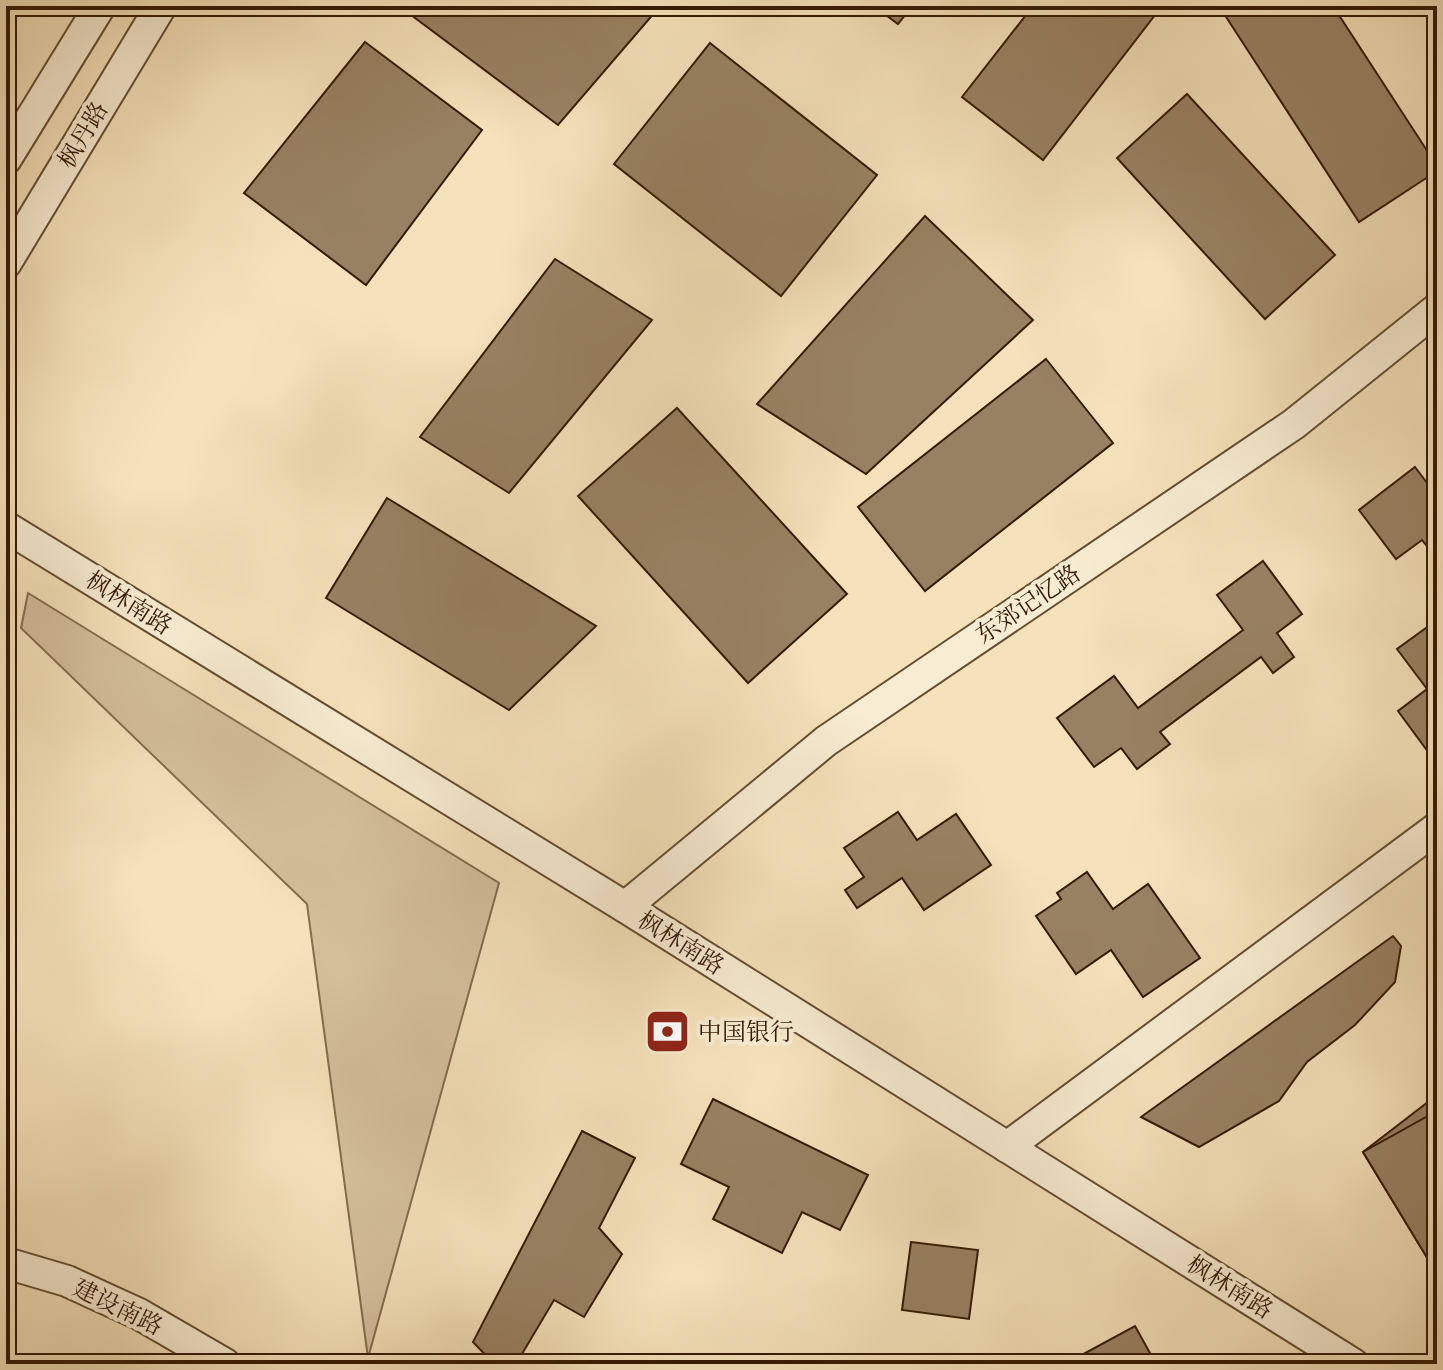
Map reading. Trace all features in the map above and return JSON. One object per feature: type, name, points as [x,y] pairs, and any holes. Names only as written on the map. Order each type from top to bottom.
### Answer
[{"type":"street","points":[[6,159],[100,6]]},
{"type":"street","name":"枫丹路","points":[[6,263],[161,6]]},
{"type":"street","name":"东郊记忆路","points":[[625,907],[826,741],[1294,424],[1437,309]]},
{"type":"street","name":"枫林南路","points":[[6,527],[625,907],[1353,1364]]},
{"type":"street","points":[[1007,1147],[1437,828]]},
{"type":"street","name":"建设南路","points":[[6,1263],[67,1281],[139,1314],[225,1364]]},
{"type":"shaded area","points":[[28,593],[499,883],[368,1358],[307,904],[21,628]]},
{"type":"building","points":[[399,6],[649,6],[656,11],[558,125]]},
{"type":"building","points":[[874,6],[912,6],[898,24]]},
{"type":"building","points":[[1033,6],[1162,6],[1043,160],[962,97]]},
{"type":"building","points":[[1219,6],[1333,6],[1437,166],[1437,171],[1359,222]]},
{"type":"building","points":[[365,42],[482,130],[366,285],[244,193]]},
{"type":"building","points":[[710,43],[877,175],[781,296],[614,164]]},
{"type":"building","points":[[1187,94],[1335,255],[1265,319],[1117,158]]},
{"type":"building","points":[[925,216],[1033,320],[866,474],[757,404]]},
{"type":"building","points":[[555,259],[652,320],[509,493],[420,437]]},
{"type":"building","points":[[1046,359],[1113,443],[925,591],[858,507]]},
{"type":"building","points":[[677,408],[847,594],[748,683],[578,496]]},
{"type":"building","points":[[1415,467],[1437,496],[1437,558],[1422,540],[1396,559],[1359,510]]},
{"type":"building","points":[[387,498],[596,626],[509,710],[326,598]]},
{"type":"building","points":[[1263,561],[1302,614],[1277,633],[1294,657],[1273,673],[1261,657],[1160,732],[1170,744],[1137,769],[1121,748],[1094,767],[1057,718],[1114,676],[1138,708],[1243,630],[1217,595]]},
{"type":"building","points":[[1437,620],[1437,764],[1398,711],[1427,689],[1397,649]]},
{"type":"building","points":[[898,812],[917,840],[956,814],[991,865],[924,910],[902,878],[857,908],[845,890],[864,877],[844,848]]},
{"type":"building","points":[[1087,872],[1113,909],[1148,884],[1200,958],[1143,997],[1111,950],[1076,974],[1036,916],[1061,899],[1057,893]]},
{"type":"building","points":[[1393,936],[1401,946],[1395,982],[1355,1025],[1307,1062],[1279,1101],[1199,1147],[1141,1117]]},
{"type":"building","points":[[1437,1095],[1437,1274],[1363,1152]]},
{"type":"building","points":[[713,1099],[868,1175],[840,1230],[802,1212],[782,1253],[713,1219],[729,1187],[681,1164]]},
{"type":"building","points":[[1437,1111],[1437,1274],[1363,1152]]},
{"type":"building","points":[[582,1131],[635,1158],[599,1228],[622,1254],[584,1317],[554,1300],[516,1364],[494,1364],[473,1342]]},
{"type":"building","points":[[911,1242],[978,1250],[969,1319],[902,1310]]},
{"type":"building","points":[[1135,1326],[1156,1364],[1065,1364]]},
{"type":"place","name":"中国银行","points":[[667,1032]]}]
